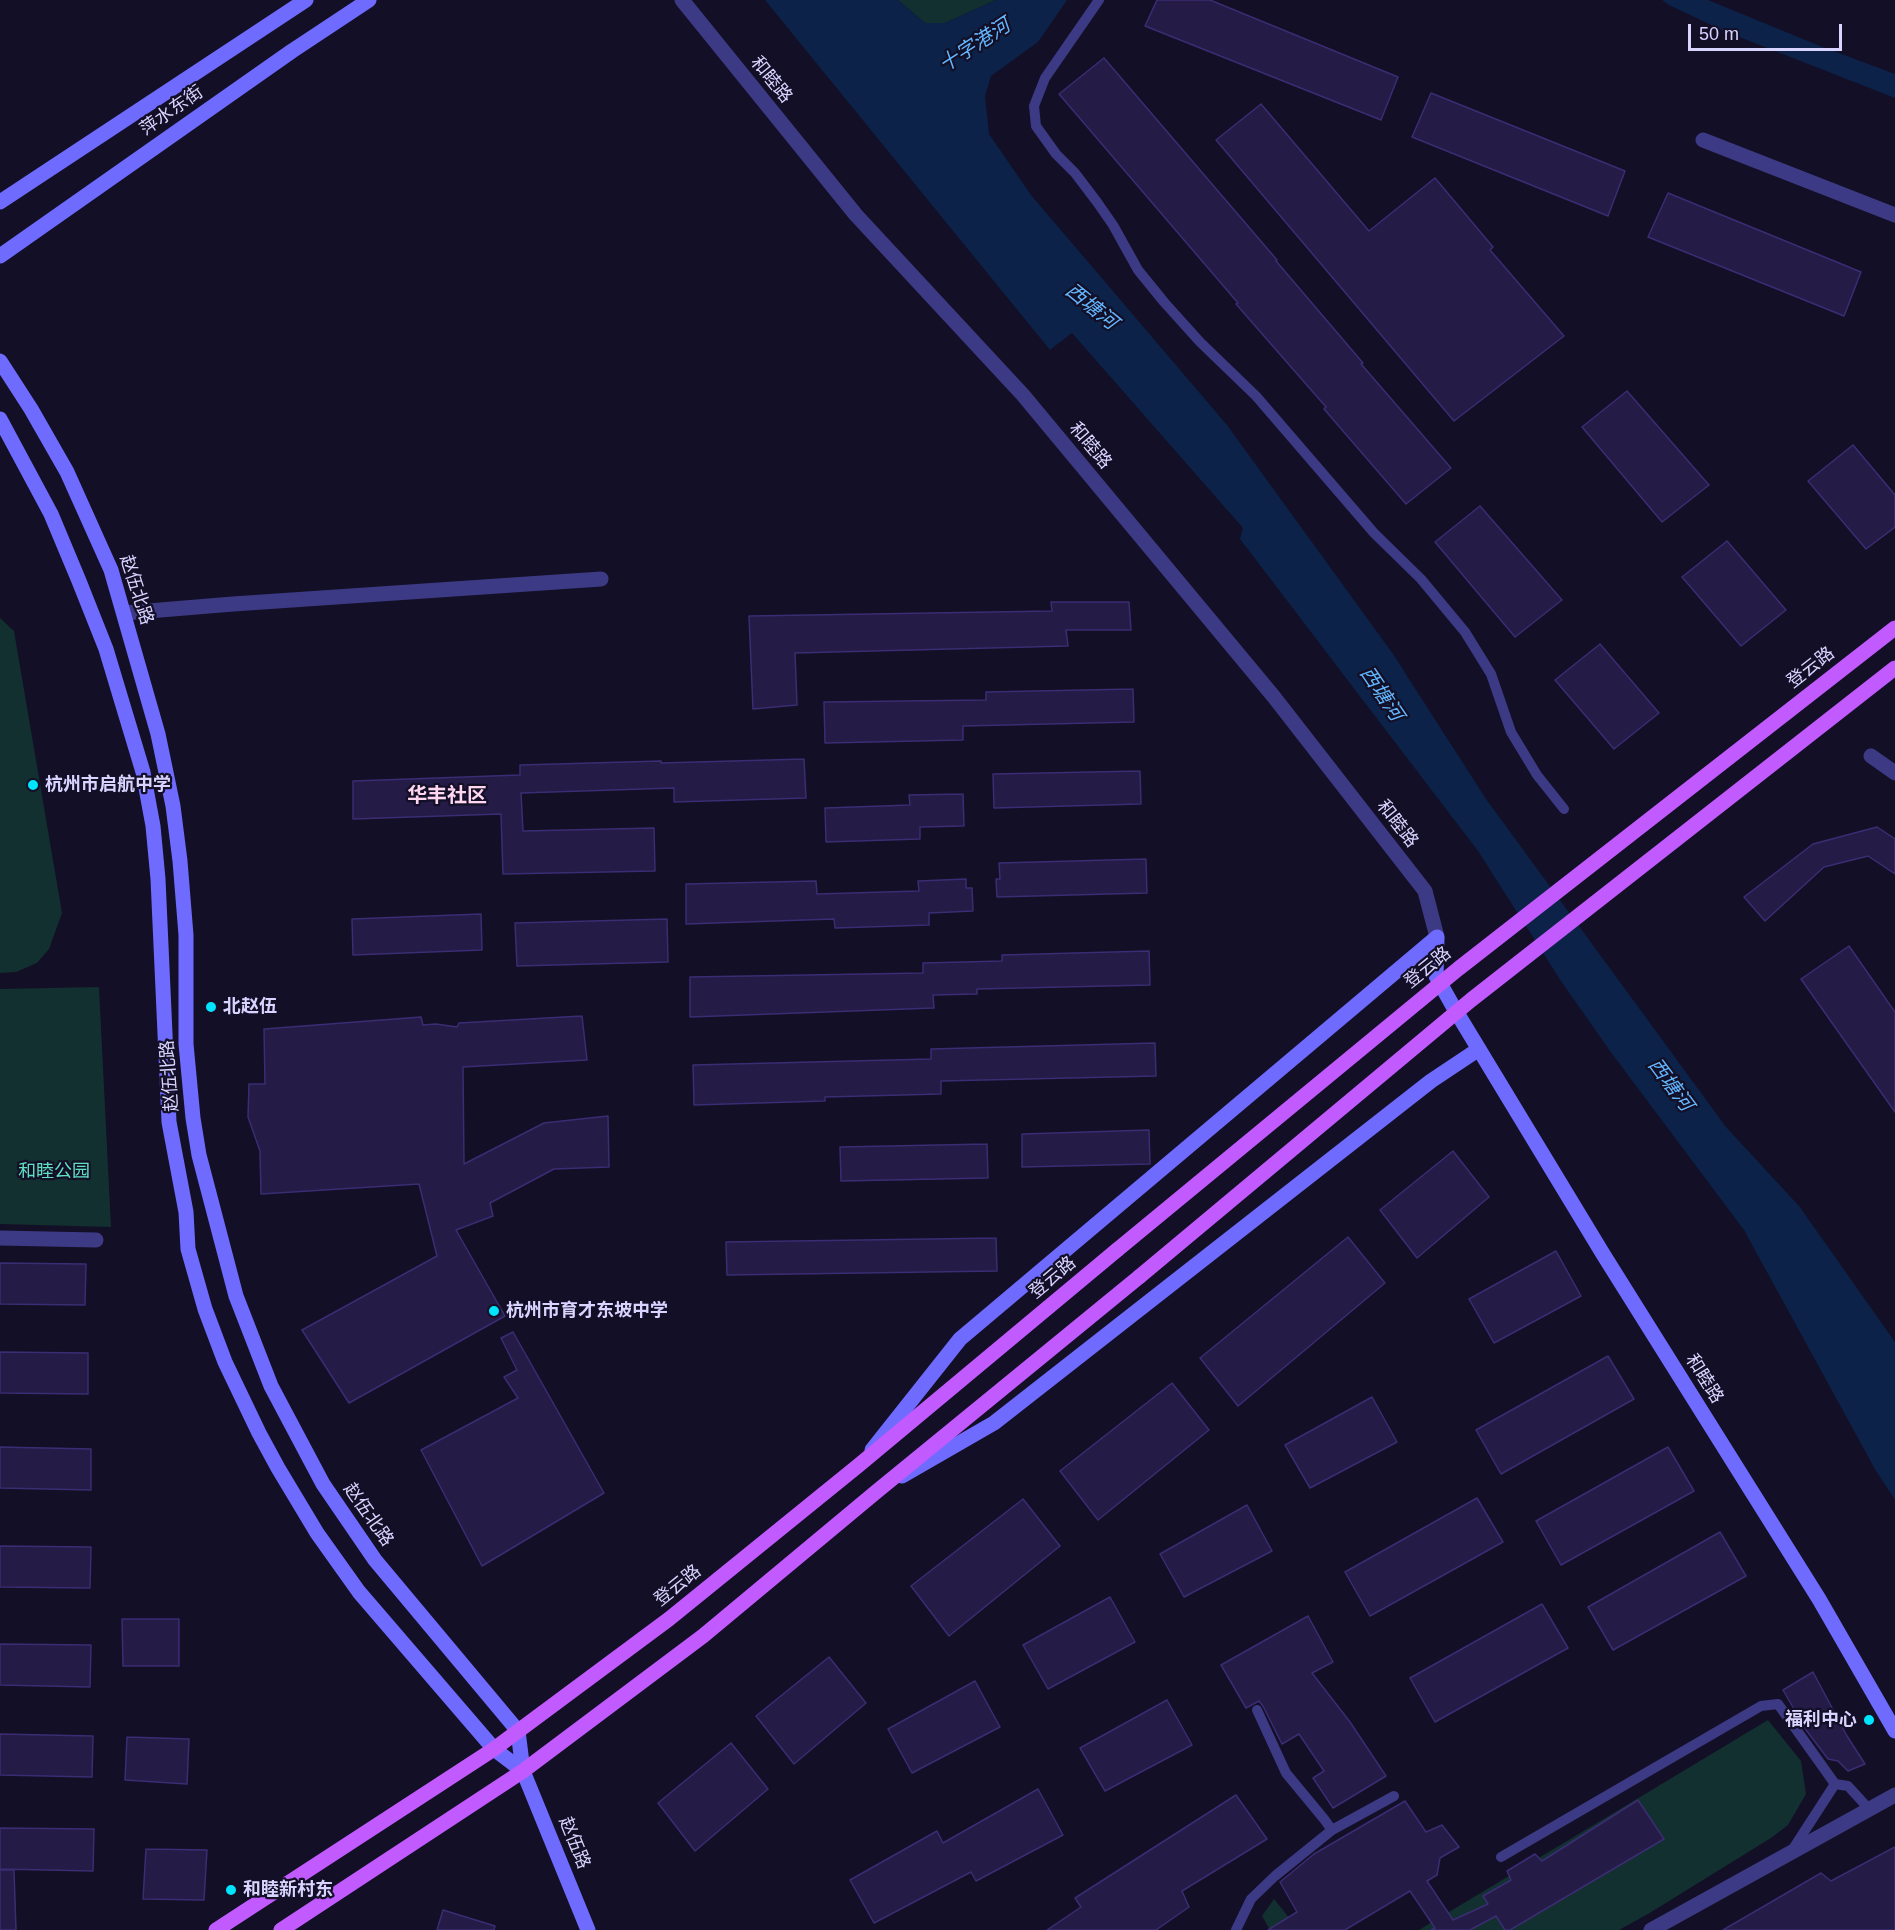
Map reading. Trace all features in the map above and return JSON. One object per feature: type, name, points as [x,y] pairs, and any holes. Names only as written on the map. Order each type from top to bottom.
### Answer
[{"type":"main road","name":"萍水东街","points":[[0,202],[306,0]]},
{"type":"main road","name":"萍水东街","points":[[0,256],[282,58],[369,0]]},
{"type":"main road","name":"赵伍北路","points":[[0,361],[68,472],[111,570],[158,734],[173,806],[186,934],[186,1044],[193,1118],[199,1155],[236,1296],[271,1386],[323,1484],[375,1560],[519,1731]]},
{"type":"main road","name":"赵伍北路","points":[[0,419],[51,514],[79,581],[105,649],[143,772],[153,826],[158,879],[170,1122],[186,1212],[188,1249],[221,1352],[259,1433],[317,1533],[359,1592],[494,1749]]},
{"type":"main road","name":"登云路","points":[[216,1930],[494,1749],[669,1619],[859,1465],[1458,969],[1895,627]]},
{"type":"main road","points":[[281,1930],[523,1771],[704,1636],[1471,1000],[1895,668]]},
{"type":"main road","name":"和睦路","points":[[1437,938],[1436,976],[1603,1254],[1819,1599],[1895,1731]]},
{"type":"main road","points":[[859,1465],[960,1339],[1437,938]]},
{"type":"main road","points":[[876,1492],[994,1423],[1431,1081],[1479,1049]]},
{"type":"main road","name":"赵伍路","points":[[519,1731],[523,1771],[588,1930]]},
{"type":"main road","points":[[494,1749],[523,1771]]},
{"type":"street","name":"和睦路","points":[[682,0],[856,215],[1023,395],[1274,697],[1425,891],[1437,938]]},
{"type":"street","points":[[1703,140],[1895,215]]},
{"type":"street","points":[[124,613],[601,579]]},
{"type":"street","points":[[1871,756],[1895,773]]},
{"type":"street","points":[[0,1238],[96,1240]]},
{"type":"street","points":[[1650,1930],[1895,1795]]},
{"type":"lane","points":[[1099,0],[1045,78],[1034,106],[1036,126],[1056,154],[1075,173],[1097,202],[1113,225],[1138,270],[1164,302],[1200,342],[1256,396],[1374,533],[1421,579],[1465,632],[1491,674],[1511,732],[1537,775],[1564,809]]},
{"type":"lane","points":[[1501,1857],[1761,1706],[1778,1704],[1835,1784],[1848,1786],[1869,1809]]},
{"type":"lane","points":[[1257,1710],[1286,1773],[1332,1830]]},
{"type":"lane","points":[[1790,1853],[1835,1784]]},
{"type":"lane","points":[[1236,1930],[1251,1899],[1275,1876],[1332,1830],[1394,1796]]},
{"type":"green space","points":[[898,0],[996,0],[945,23],[925,23]]},
{"type":"green space","points":[[0,618],[14,631],[62,913],[49,949],[37,963],[16,972],[0,973]]},
{"type":"green space","name":"和睦公园","points":[[99,987],[111,1227],[0,1224],[0,989]]},
{"type":"green space","points":[[1768,1720],[1801,1761],[1806,1794],[1788,1825],[1771,1838],[1648,1914],[1619,1930],[1419,1930]]},
{"type":"green space","points":[[1274,1899],[1299,1930],[1270,1930],[1262,1916]]},
{"type":"water","points":[[765,0],[898,0],[925,23],[945,23],[996,0],[1067,0],[1038,42],[991,76],[985,96],[989,134],[1031,195],[1227,425],[1393,654],[1486,799],[1726,1127],[1799,1206],[1895,1342],[1895,1500],[1876,1471],[1744,1230],[1610,1051],[1561,981],[1478,851],[1240,539],[1243,528],[1072,333],[1050,350]]},
{"type":"water","points":[[1662,0],[1708,0],[1895,74],[1895,98],[1724,31]]},
{"type":"building","points":[[1157,0],[1210,0],[1398,77],[1381,120],[1145,26]]},
{"type":"building","points":[[1104,58],[1451,468],[1406,504],[1059,94]]},
{"type":"building","points":[[1431,93],[1625,171],[1608,216],[1412,137]]},
{"type":"building","points":[[1261,104],[1369,231],[1435,178],[1493,247],[1490,250],[1564,336],[1454,421],[1216,140]]},
{"type":"building","points":[[1668,193],[1861,272],[1844,316],[1648,237]]},
{"type":"building","points":[[1627,391],[1709,485],[1662,522],[1582,427]]},
{"type":"building","points":[[1853,445],[1895,495],[1895,527],[1866,549],[1808,481]]},
{"type":"building","points":[[1480,506],[1562,600],[1515,637],[1435,542]]},
{"type":"building","points":[[1727,541],[1786,610],[1741,646],[1682,577]]},
{"type":"building","points":[[1051,602],[1129,602],[1131,630],[1066,630],[1068,646],[795,653],[797,705],[753,709],[749,616],[1052,611]]},
{"type":"building","points":[[1600,644],[1659,713],[1614,749],[1555,680]]},
{"type":"building","points":[[1133,689],[1134,722],[963,726],[963,740],[825,743],[824,702],[986,700],[986,692]]},
{"type":"building","points":[[804,759],[806,798],[674,802],[674,788],[521,793],[523,831],[654,828],[655,871],[503,874],[501,814],[353,819],[353,781],[520,775],[520,765]]},
{"type":"building","points":[[1140,771],[1141,804],[994,808],[993,774]]},
{"type":"building","points":[[963,794],[964,826],[920,827],[920,839],[826,842],[825,808],[910,805],[909,795]]},
{"type":"building","points":[[1877,827],[1895,839],[1895,874],[1868,856],[1824,867],[1765,921],[1744,897],[1813,844]]},
{"type":"building","points":[[1146,859],[1147,893],[997,897],[996,879],[1000,879],[999,863]]},
{"type":"building","points":[[966,879],[966,888],[972,888],[973,911],[929,913],[929,925],[835,928],[834,919],[686,924],[686,884],[816,881],[817,894],[919,891],[918,881]]},
{"type":"building","points":[[481,914],[482,950],[353,955],[352,919]]},
{"type":"building","points":[[667,919],[668,962],[517,966],[515,923]]},
{"type":"building","points":[[1849,946],[1895,1012],[1895,1112],[1801,979]]},
{"type":"building","points":[[1149,951],[1150,985],[977,989],[977,994],[933,995],[934,1008],[690,1017],[690,977],[923,973],[923,963],[1002,961],[1002,955]]},
{"type":"building","points":[[582,1016],[587,1060],[463,1067],[464,1164],[544,1123],[608,1116],[609,1167],[554,1169],[490,1203],[493,1216],[456,1230],[505,1316],[349,1403],[302,1330],[437,1256],[419,1184],[261,1194],[260,1151],[248,1117],[249,1084],[265,1084],[264,1029],[421,1017],[423,1025],[457,1027],[459,1023]]},
{"type":"building","points":[[1155,1043],[1156,1076],[941,1081],[941,1094],[825,1097],[825,1101],[694,1105],[693,1065],[931,1059],[931,1049]]},
{"type":"building","points":[[1149,1130],[1150,1164],[1022,1167],[1022,1134]]},
{"type":"building","points":[[987,1144],[988,1178],[841,1181],[840,1147]]},
{"type":"building","points":[[1453,1151],[1489,1197],[1417,1258],[1380,1210]]},
{"type":"building","points":[[1348,1237],[1385,1283],[1238,1406],[1200,1358]]},
{"type":"building","points":[[996,1238],[997,1271],[727,1275],[726,1242]]},
{"type":"building","points":[[1556,1251],[1581,1296],[1494,1343],[1469,1299]]},
{"type":"building","points":[[0,1263],[86,1264],[85,1305],[0,1304]]},
{"type":"building","points":[[513,1332],[604,1493],[482,1566],[421,1450],[518,1398],[504,1377],[517,1370],[501,1338]]},
{"type":"building","points":[[0,1352],[88,1353],[88,1394],[0,1393]]},
{"type":"building","points":[[1608,1356],[1634,1399],[1501,1474],[1476,1430]]},
{"type":"building","points":[[1172,1383],[1209,1430],[1098,1520],[1060,1471]]},
{"type":"building","points":[[1372,1397],[1397,1442],[1310,1488],[1285,1445]]},
{"type":"building","points":[[0,1447],[91,1449],[91,1490],[0,1488]]},
{"type":"building","points":[[1668,1447],[1694,1491],[1561,1565],[1536,1521]]},
{"type":"building","points":[[1477,1498],[1503,1542],[1370,1616],[1345,1572]]},
{"type":"building","points":[[1023,1499],[1060,1546],[949,1636],[911,1586]]},
{"type":"building","points":[[1247,1505],[1272,1551],[1184,1597],[1160,1554]]},
{"type":"building","points":[[1720,1532],[1746,1576],[1613,1650],[1588,1607]]},
{"type":"building","points":[[0,1546],[91,1547],[90,1588],[0,1587]]},
{"type":"building","points":[[1110,1597],[1135,1642],[1048,1689],[1023,1645]]},
{"type":"building","points":[[1542,1604],[1568,1648],[1435,1722],[1410,1678]]},
{"type":"building","points":[[1308,1616],[1333,1662],[1312,1673],[1350,1722],[1386,1776],[1333,1808],[1313,1778],[1324,1771],[1299,1734],[1282,1744],[1263,1706],[1259,1701],[1246,1708],[1221,1665]]},
{"type":"building","points":[[122,1619],[179,1619],[179,1666],[123,1666]]},
{"type":"building","points":[[0,1644],[91,1645],[90,1687],[0,1685]]},
{"type":"building","points":[[829,1657],[866,1703],[794,1764],[756,1716]]},
{"type":"building","points":[[1813,1672],[1847,1736],[1865,1764],[1848,1771],[1838,1761],[1828,1759],[1806,1730],[1783,1690]]},
{"type":"building","points":[[975,1681],[1000,1727],[912,1773],[888,1729]]},
{"type":"building","points":[[1167,1700],[1192,1745],[1105,1791],[1080,1748]]},
{"type":"building","points":[[0,1734],[93,1736],[92,1777],[0,1775]]},
{"type":"building","points":[[127,1737],[189,1739],[187,1784],[125,1780]]},
{"type":"building","points":[[731,1743],[768,1789],[695,1851],[658,1803]]},
{"type":"building","points":[[1038,1789],[1063,1835],[976,1881],[971,1872],[874,1923],[850,1880],[937,1831],[943,1843]]},
{"type":"building","points":[[1236,1795],[1267,1839],[1182,1891],[1189,1907],[1156,1930],[1047,1930],[1081,1907],[1075,1898]]},
{"type":"building","points":[[1638,1800],[1664,1839],[1510,1930],[1505,1930],[1496,1916],[1470,1930],[1431,1930],[1435,1928],[1410,1891],[1345,1930],[1268,1930],[1297,1912],[1280,1882],[1314,1854],[1405,1801],[1426,1832],[1442,1825],[1459,1847],[1440,1858],[1437,1875],[1427,1881],[1453,1920],[1488,1904],[1483,1896],[1511,1880],[1507,1871],[1535,1854],[1542,1861]]},
{"type":"building","points":[[0,1828],[94,1829],[93,1871],[0,1869]]},
{"type":"building","points":[[1895,1847],[1895,1930],[1723,1930],[1821,1873],[1831,1881]]},
{"type":"building","points":[[146,1849],[207,1850],[204,1900],[143,1899]]},
{"type":"building","points":[[0,1870],[14,1870],[16,1930],[0,1930]]},
{"type":"building","points":[[443,1910],[495,1926],[494,1930],[437,1930]]},
{"type":"place","name":"杭州市启航中学","points":[[33,785]]},
{"type":"place","name":"北赵伍","points":[[211,1007]]},
{"type":"place","name":"杭州市育才东坡中学","points":[[494,1311]]},
{"type":"place","name":"福利中心","points":[[1869,1720]]},
{"type":"place","name":"和睦新村东","points":[[231,1890]]},
{"type":"district","name":"华丰社区","points":[[447,796]]},
{"type":"water label","name":"十字港河","points":[[975,46]]},
{"type":"water label","name":"西塘河","points":[[1091,307]]},
{"type":"water label","name":"西塘河","points":[[1381,694]]},
{"type":"water label","name":"西塘河","points":[[1670,1085]]}]
